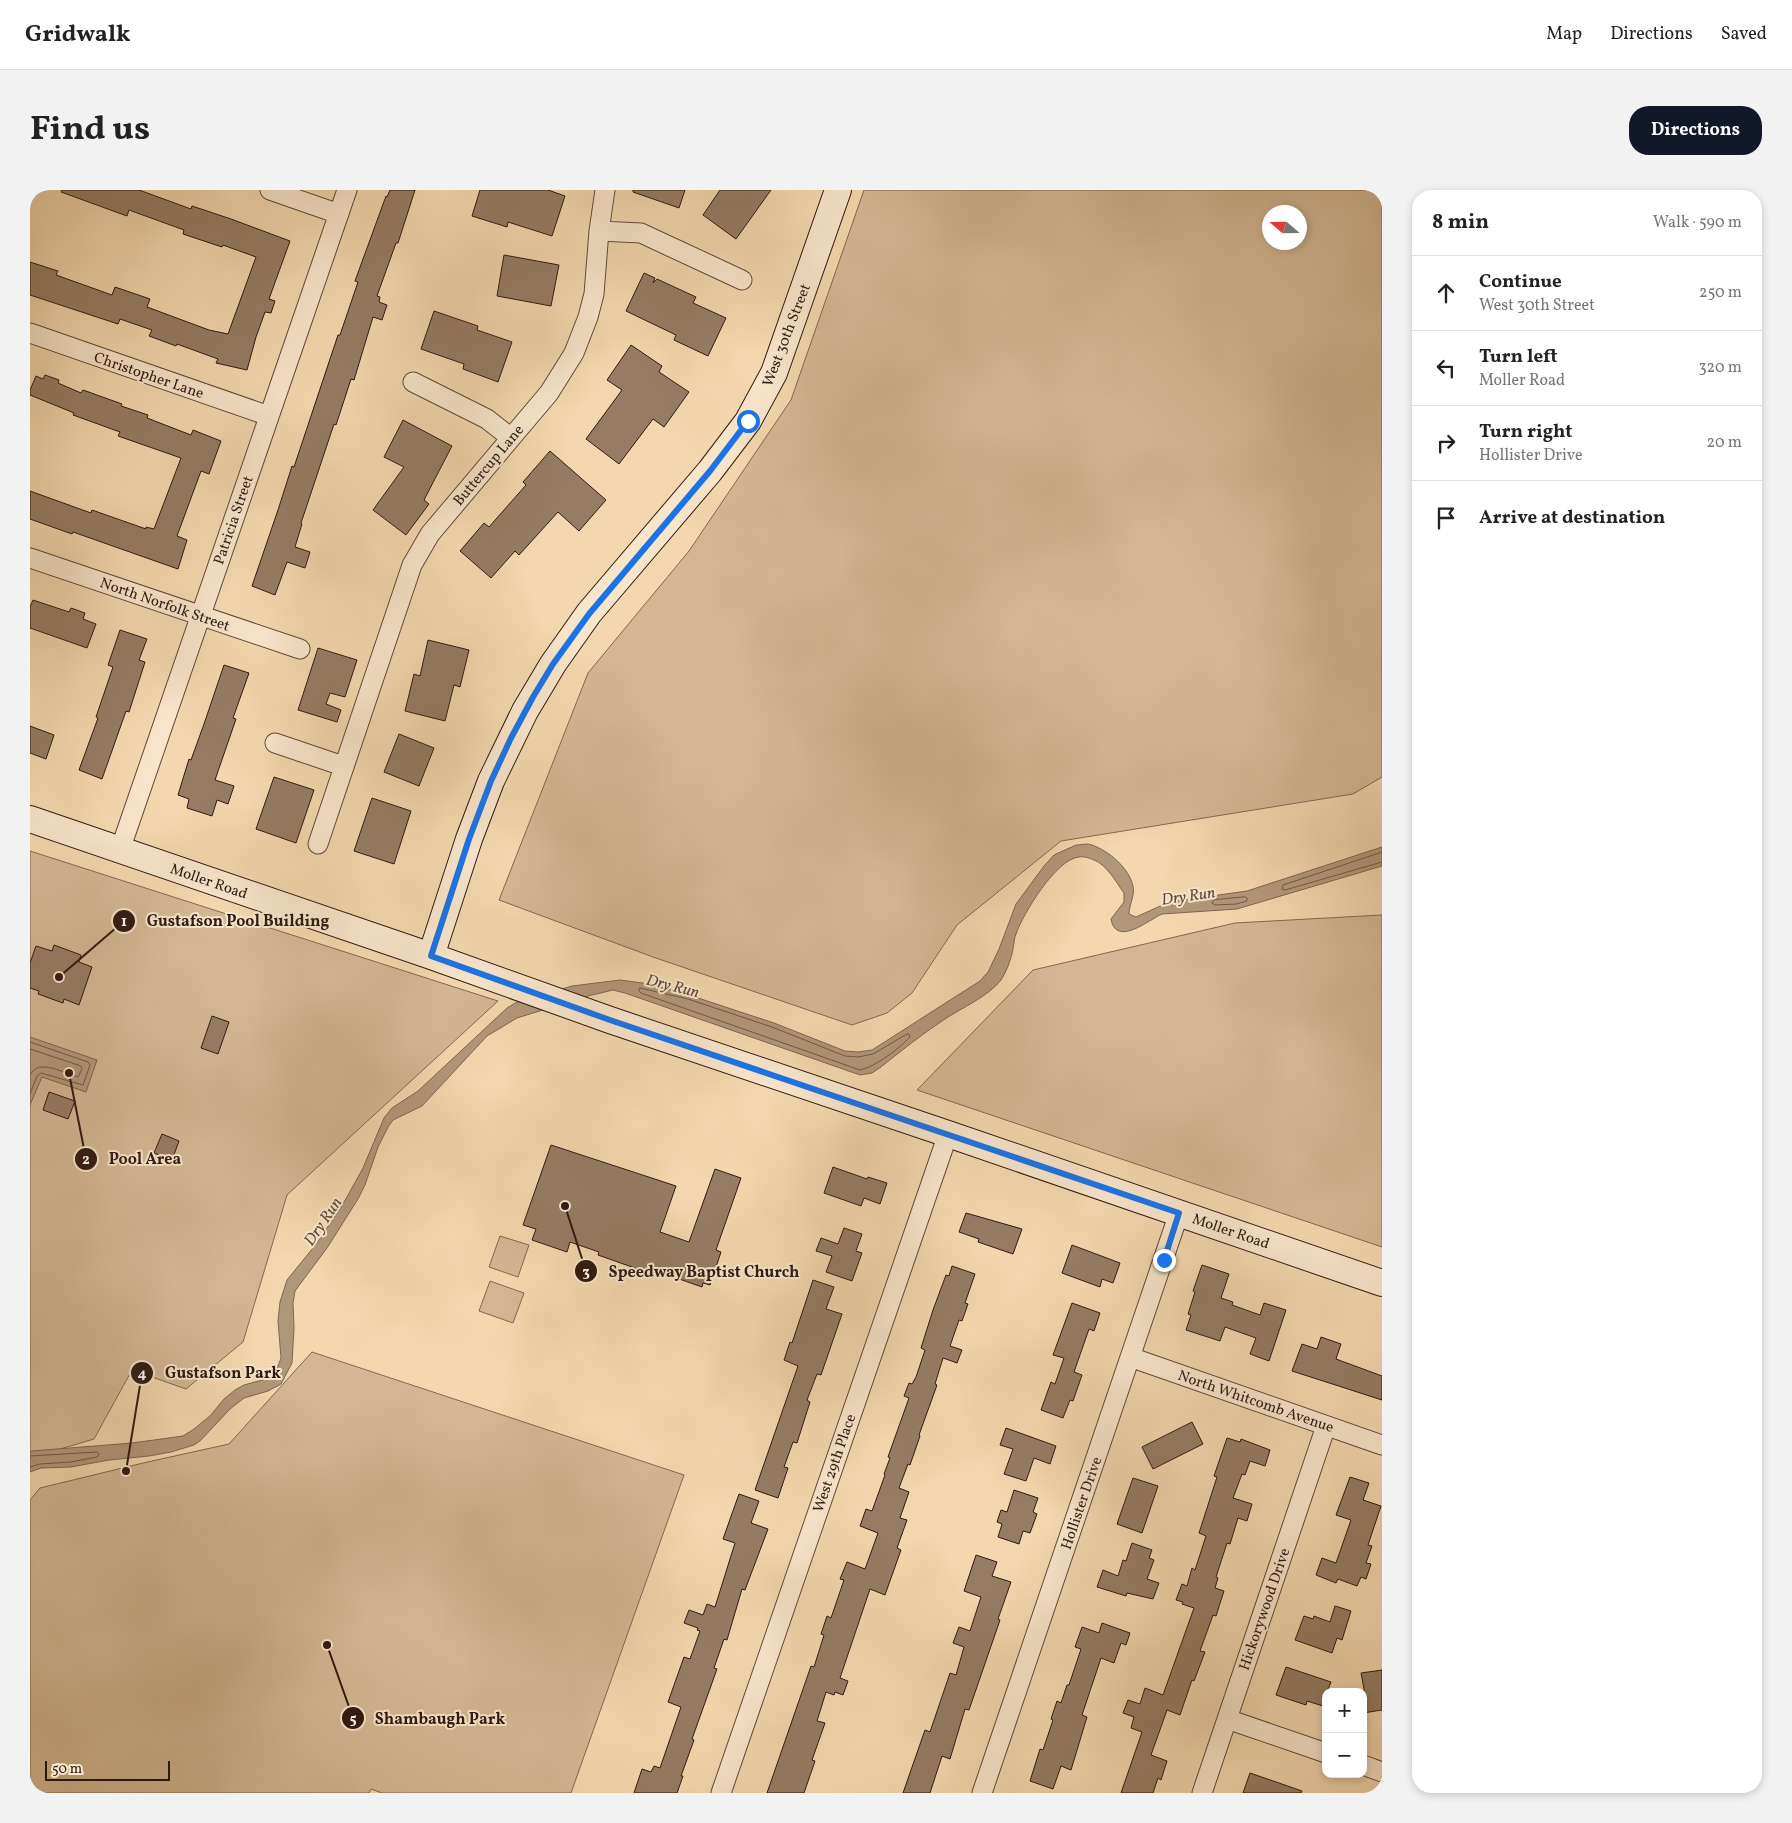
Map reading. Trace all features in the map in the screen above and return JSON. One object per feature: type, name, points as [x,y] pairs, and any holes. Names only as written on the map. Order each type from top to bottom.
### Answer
[{"type":"street","points":[[270,190],[339,214]]},
{"type":"street","name":"Patricia Street","points":[[120,850],[347,190]]},
{"type":"street","name":"Buttercup Lane","points":[[318,844],[412,565],[430,534],[554,387],[574,353],[592,302],[605,190]]},
{"type":"street","name":"West 30th Street","points":[[431,956],[469,839],[491,781],[525,711],[553,664],[589,614],[720,459],[748,421],[774,373],[838,190]]},
{"type":"street","points":[[599,231],[640,233],[742,280]]},
{"type":"street","name":"Christopher Lane","points":[[30,334],[269,416]]},
{"type":"street","points":[[413,382],[487,419],[511,438]]},
{"type":"street","name":"North Norfolk Street","points":[[30,558],[300,649]]},
{"type":"street","points":[[274,743],[343,766]]},
{"type":"street","name":"Moller Road","points":[[30,819],[431,956],[610,1020],[1382,1283]]},
{"type":"street","name":"West 29th Place","points":[[721,1793],[948,1134]]},
{"type":"street","name":"Hollister Drive","points":[[982,1793],[1179,1213]]},
{"type":"street","name":"North Whitcomb Avenue","points":[[1130,1357],[1382,1445]]},
{"type":"street","name":"Hickorywood Drive","points":[[1202,1793],[1326,1426]]},
{"type":"street","points":[[1227,1720],[1322,1752]]},
{"type":"street","points":[[1367,1766],[1382,1772]]},
{"type":"shaded area","points":[[864,190],[1382,190],[1382,777],[1353,794],[1061,841],[957,925],[912,993],[887,1013],[852,1025],[653,957],[499,900],[588,673],[689,551],[791,400]]},
{"type":"shaded area","points":[[30,851],[498,1001],[287,1195],[243,1342],[186,1389],[132,1370],[94,1439],[30,1458]]},
{"type":"shaded area","points":[[1382,915],[1382,1247],[917,1090],[1033,970],[1235,923]]},
{"type":"shaded area","points":[[500,1236],[529,1245],[518,1277],[489,1267]]},
{"type":"shaded area","points":[[490,1281],[524,1293],[513,1323],[479,1311]]},
{"type":"shaded area","points":[[312,1352],[684,1475],[571,1793],[382,1793],[371,1789],[369,1793],[30,1793],[30,1500],[40,1488],[229,1444]]},
{"type":"water","name":"Dry Run","points":[[1088,844],[1105,851],[1123,867],[1133,886],[1129,914],[1136,917],[1169,902],[1247,891],[1382,847],[1382,866],[1237,909],[1162,914],[1134,929],[1119,931],[1114,927],[1111,919],[1124,902],[1124,893],[1111,874],[1099,862],[1091,859],[1081,857],[1070,860],[1060,867],[1033,901],[1015,936],[1007,969],[1001,980],[989,992],[934,1026],[872,1073],[860,1075],[613,990],[517,1018],[487,1036],[422,1106],[393,1120],[388,1127],[378,1147],[365,1185],[358,1199],[327,1248],[295,1291],[292,1363],[281,1384],[268,1391],[244,1398],[230,1409],[194,1445],[149,1456],[109,1460],[71,1467],[41,1468],[30,1472],[30,1452],[32,1451],[132,1443],[183,1436],[210,1416],[224,1399],[235,1390],[273,1375],[281,1358],[278,1321],[280,1302],[287,1280],[317,1243],[343,1204],[363,1168],[384,1118],[392,1108],[418,1091],[507,1008],[517,1002],[572,986],[620,980],[650,984],[774,1023],[845,1051],[872,1050],[980,981],[988,972],[999,949],[1016,904],[1054,855],[1076,845]]},
{"type":"water","points":[[30,1037],[97,1060],[86,1092],[42,1077],[30,1105]]},
{"type":"building","points":[[62,190],[139,190],[191,209],[192,206],[231,219],[290,241],[269,299],[275,301],[271,313],[265,312],[247,370],[216,363],[218,359],[149,336],[152,330],[120,319],[118,324],[30,295],[30,262],[58,271],[56,275],[112,295],[115,287],[150,299],[147,307],[209,330],[228,334],[256,257],[223,245],[222,247],[183,234],[184,230],[129,210],[127,216],[61,192]]},
{"type":"building","points":[[390,190],[415,190],[398,243],[396,243],[377,296],[380,297],[379,302],[387,305],[382,320],[373,317],[354,380],[351,379],[336,425],[334,424],[301,523],[295,547],[310,552],[305,568],[287,562],[275,595],[252,586],[292,466],[294,467],[338,335],[340,335],[358,282],[355,281],[386,196]]},
{"type":"building","points":[[480,190],[548,190],[565,196],[552,236],[508,222],[507,227],[472,216]]},
{"type":"building","points":[[633,190],[685,190],[679,208],[633,192]]},
{"type":"building","points":[[720,190],[771,190],[736,239],[703,215]]},
{"type":"building","points":[[504,255],[559,265],[551,306],[497,296]]},
{"type":"building","points":[[644,273],[655,278],[653,283],[657,279],[696,297],[693,303],[726,318],[708,356],[674,340],[676,335],[626,311]]},
{"type":"building","points":[[434,311],[478,326],[477,330],[512,342],[498,382],[463,369],[464,364],[421,349]]},
{"type":"building","points":[[631,345],[662,366],[659,372],[689,392],[664,427],[653,419],[619,464],[586,439],[622,390],[607,380]]},
{"type":"building","points":[[45,375],[59,380],[58,383],[81,393],[83,390],[122,404],[121,406],[148,415],[147,418],[191,435],[193,430],[221,441],[209,474],[201,471],[177,536],[187,540],[178,569],[30,519],[30,491],[91,513],[92,510],[146,529],[146,527],[154,529],[181,458],[118,436],[120,432],[73,415],[74,413],[30,395],[30,390],[36,376],[43,379]]},
{"type":"building","points":[[403,420],[452,446],[424,500],[429,504],[406,535],[373,510],[404,467],[384,457]]},
{"type":"building","points":[[550,451],[606,500],[579,531],[558,512],[519,555],[515,551],[491,578],[460,551],[484,523],[489,527],[526,485],[523,482]]},
{"type":"building","points":[[33,600],[69,612],[71,608],[85,613],[83,619],[96,624],[87,648],[30,628],[30,607]]},
{"type":"building","points":[[120,630],[147,639],[139,660],[145,662],[129,712],[126,711],[102,779],[79,770],[98,718],[96,717],[113,667],[108,665]]},
{"type":"building","points":[[428,640],[469,650],[460,687],[454,685],[445,721],[405,711],[414,674],[420,676]]},
{"type":"building","points":[[318,648],[357,660],[345,697],[330,693],[326,704],[341,710],[337,722],[298,710]]},
{"type":"building","points":[[224,665],[249,673],[233,718],[236,719],[215,780],[234,786],[228,804],[217,800],[212,816],[187,808],[189,799],[178,795],[189,759],[191,760]]},
{"type":"building","points":[[30,726],[54,735],[46,759],[30,753]]},
{"type":"building","points":[[399,734],[434,748],[419,786],[384,772]]},
{"type":"building","points":[[274,777],[314,790],[296,843],[256,829]]},
{"type":"building","points":[[372,798],[411,811],[394,864],[354,851]]},
{"type":"building","points":[[54,945],[81,955],[79,962],[92,967],[79,1005],[64,999],[63,1003],[38,994],[39,991],[30,988],[30,963],[36,946],[52,951]]},
{"type":"building","points":[[212,1016],[229,1022],[218,1054],[201,1048]]},
{"type":"building","points":[[49,1092],[75,1101],[68,1119],[43,1110]]},
{"type":"building","points":[[162,1134],[179,1141],[172,1160],[154,1153]]},
{"type":"building","points":[[551,1145],[676,1186],[660,1232],[689,1242],[715,1169],[741,1178],[716,1250],[721,1252],[710,1285],[703,1283],[702,1287],[648,1268],[646,1272],[598,1255],[599,1252],[570,1242],[567,1252],[532,1240],[536,1229],[523,1225]]},
{"type":"building","points":[[833,1167],[867,1179],[868,1177],[887,1183],[880,1204],[864,1198],[861,1206],[824,1193]]},
{"type":"building","points":[[966,1213],[1022,1229],[1013,1254],[978,1242],[979,1239],[959,1232]]},
{"type":"building","points":[[844,1228],[862,1234],[856,1251],[862,1253],[852,1281],[826,1272],[832,1256],[816,1251],[821,1238],[838,1244]]},
{"type":"building","points":[[1072,1245],[1120,1263],[1113,1283],[1102,1279],[1100,1287],[1062,1273]]},
{"type":"building","points":[[1202,1265],[1229,1274],[1221,1298],[1233,1302],[1232,1305],[1260,1315],[1264,1303],[1286,1310],[1269,1361],[1250,1354],[1256,1338],[1225,1327],[1220,1341],[1186,1330],[1191,1315],[1188,1314],[1195,1292],[1193,1291]]},
{"type":"building","points":[[952,1266],[975,1274],[965,1303],[968,1304],[962,1321],[959,1320],[950,1346],[962,1350],[957,1363],[943,1358],[935,1384],[937,1385],[920,1436],[910,1465],[908,1464],[899,1488],[909,1492],[900,1518],[907,1520],[897,1548],[901,1550],[885,1595],[870,1589],[840,1678],[848,1681],[843,1695],[835,1692],[834,1695],[826,1692],[817,1721],[825,1723],[812,1760],[815,1761],[804,1793],[767,1793],[811,1666],[814,1667],[824,1635],[821,1634],[827,1616],[831,1618],[844,1580],[840,1579],[847,1562],[865,1569],[878,1533],[860,1526],[866,1509],[872,1511],[885,1475],[890,1458],[888,1457],[909,1398],[904,1396],[909,1383],[912,1384],[916,1377],[925,1350],[921,1348],[933,1310],[946,1275],[949,1276]]},
{"type":"building","points":[[813,1280],[834,1287],[826,1309],[842,1314],[821,1375],[817,1374],[807,1400],[810,1402],[797,1443],[793,1442],[784,1467],[788,1468],[778,1498],[755,1490],[798,1366],[784,1360],[790,1342],[792,1343]]},
{"type":"building","points":[[1072,1303],[1100,1313],[1094,1331],[1089,1329],[1074,1372],[1082,1375],[1073,1401],[1070,1400],[1063,1418],[1041,1410],[1051,1382],[1055,1384],[1064,1358],[1053,1355]]},
{"type":"building","points":[[1321,1337],[1341,1344],[1336,1359],[1382,1376],[1382,1400],[1292,1371],[1302,1344],[1317,1349]]},
{"type":"building","points":[[1192,1422],[1203,1444],[1153,1469],[1142,1447]]},
{"type":"building","points":[[1006,1428],[1056,1446],[1050,1464],[1034,1458],[1026,1481],[1004,1474],[1013,1449],[1000,1445]]},
{"type":"building","points":[[1227,1438],[1240,1442],[1241,1439],[1270,1450],[1265,1466],[1250,1461],[1245,1475],[1242,1474],[1233,1498],[1252,1504],[1247,1521],[1238,1518],[1230,1544],[1227,1543],[1216,1577],[1218,1578],[1215,1588],[1224,1591],[1216,1616],[1213,1615],[1200,1651],[1205,1652],[1194,1681],[1192,1680],[1180,1715],[1167,1710],[1151,1755],[1167,1761],[1161,1780],[1158,1778],[1153,1793],[1121,1793],[1142,1732],[1131,1728],[1134,1717],[1123,1713],[1128,1700],[1140,1704],[1145,1688],[1163,1695],[1194,1608],[1176,1600],[1182,1584],[1187,1586],[1192,1568],[1195,1570],[1206,1536],[1199,1533],[1217,1477],[1214,1476]]},
{"type":"building","points":[[1350,1477],[1369,1483],[1363,1500],[1381,1506],[1368,1545],[1372,1546],[1366,1563],[1371,1564],[1366,1579],[1361,1577],[1357,1586],[1338,1579],[1336,1583],[1316,1575],[1322,1558],[1336,1563],[1351,1520],[1336,1515]]},
{"type":"building","points":[[1133,1478],[1158,1486],[1142,1533],[1117,1524]]},
{"type":"building","points":[[1014,1490],[1038,1498],[1033,1512],[1037,1514],[1030,1533],[1023,1531],[1019,1544],[998,1537],[1002,1524],[997,1522],[1001,1510],[1007,1512]]},
{"type":"building","points":[[739,1494],[759,1501],[751,1523],[768,1529],[745,1590],[742,1589],[727,1640],[724,1639],[714,1668],[717,1669],[692,1739],[694,1740],[681,1776],[683,1776],[677,1793],[634,1793],[642,1769],[651,1772],[654,1766],[660,1768],[681,1707],[668,1702],[684,1657],[690,1659],[700,1631],[697,1630],[698,1628],[684,1623],[689,1610],[703,1615],[707,1604],[715,1607],[735,1543],[723,1539]]},
{"type":"building","points":[[1132,1543],[1152,1550],[1149,1558],[1154,1560],[1147,1579],[1159,1583],[1153,1599],[1127,1593],[1126,1596],[1097,1587],[1103,1570],[1118,1576],[1123,1560],[1126,1561]]},
{"type":"building","points":[[976,1555],[997,1562],[992,1576],[1011,1582],[998,1619],[1000,1620],[969,1710],[965,1709],[950,1759],[942,1756],[930,1793],[903,1793],[925,1730],[930,1732],[950,1673],[956,1675],[964,1647],[953,1643],[959,1627],[970,1631],[981,1597],[964,1591]]},
{"type":"building","points":[[1335,1606],[1351,1611],[1342,1640],[1337,1638],[1332,1653],[1295,1640],[1304,1616],[1313,1619],[1314,1616],[1330,1622]]},
{"type":"building","points":[[1102,1623],[1130,1633],[1126,1645],[1121,1643],[1114,1663],[1101,1658],[1082,1715],[1087,1717],[1071,1770],[1061,1766],[1053,1789],[1030,1781],[1040,1749],[1043,1750],[1057,1701],[1061,1703],[1067,1685],[1069,1685],[1081,1649],[1075,1647],[1082,1627],[1099,1633]]},
{"type":"building","points":[[1286,1667],[1331,1682],[1329,1688],[1322,1688],[1322,1706],[1307,1701],[1306,1705],[1276,1695]]},
{"type":"building","points":[[1382,1670],[1382,1710],[1367,1712],[1367,1688],[1364,1688],[1361,1673]]},
{"type":"building","points":[[1250,1773],[1302,1791],[1301,1793],[1243,1793]]},
{"type":"place","name":"Gustafson Pool Building","points":[[59,977]]},
{"type":"place","name":"Pool Area","points":[[69,1073]]},
{"type":"place","name":"Speedway Baptist Church","points":[[565,1206]]},
{"type":"place","name":"Gustafson Park","points":[[126,1471]]},
{"type":"place","name":"Shambaugh Park","points":[[327,1645]]},
{"type":"route","points":[[748,421],[725,453],[599,601],[553,664],[533,697],[491,781],[469,839],[431,956],[610,1020],[1179,1213],[1164,1260]]}]
